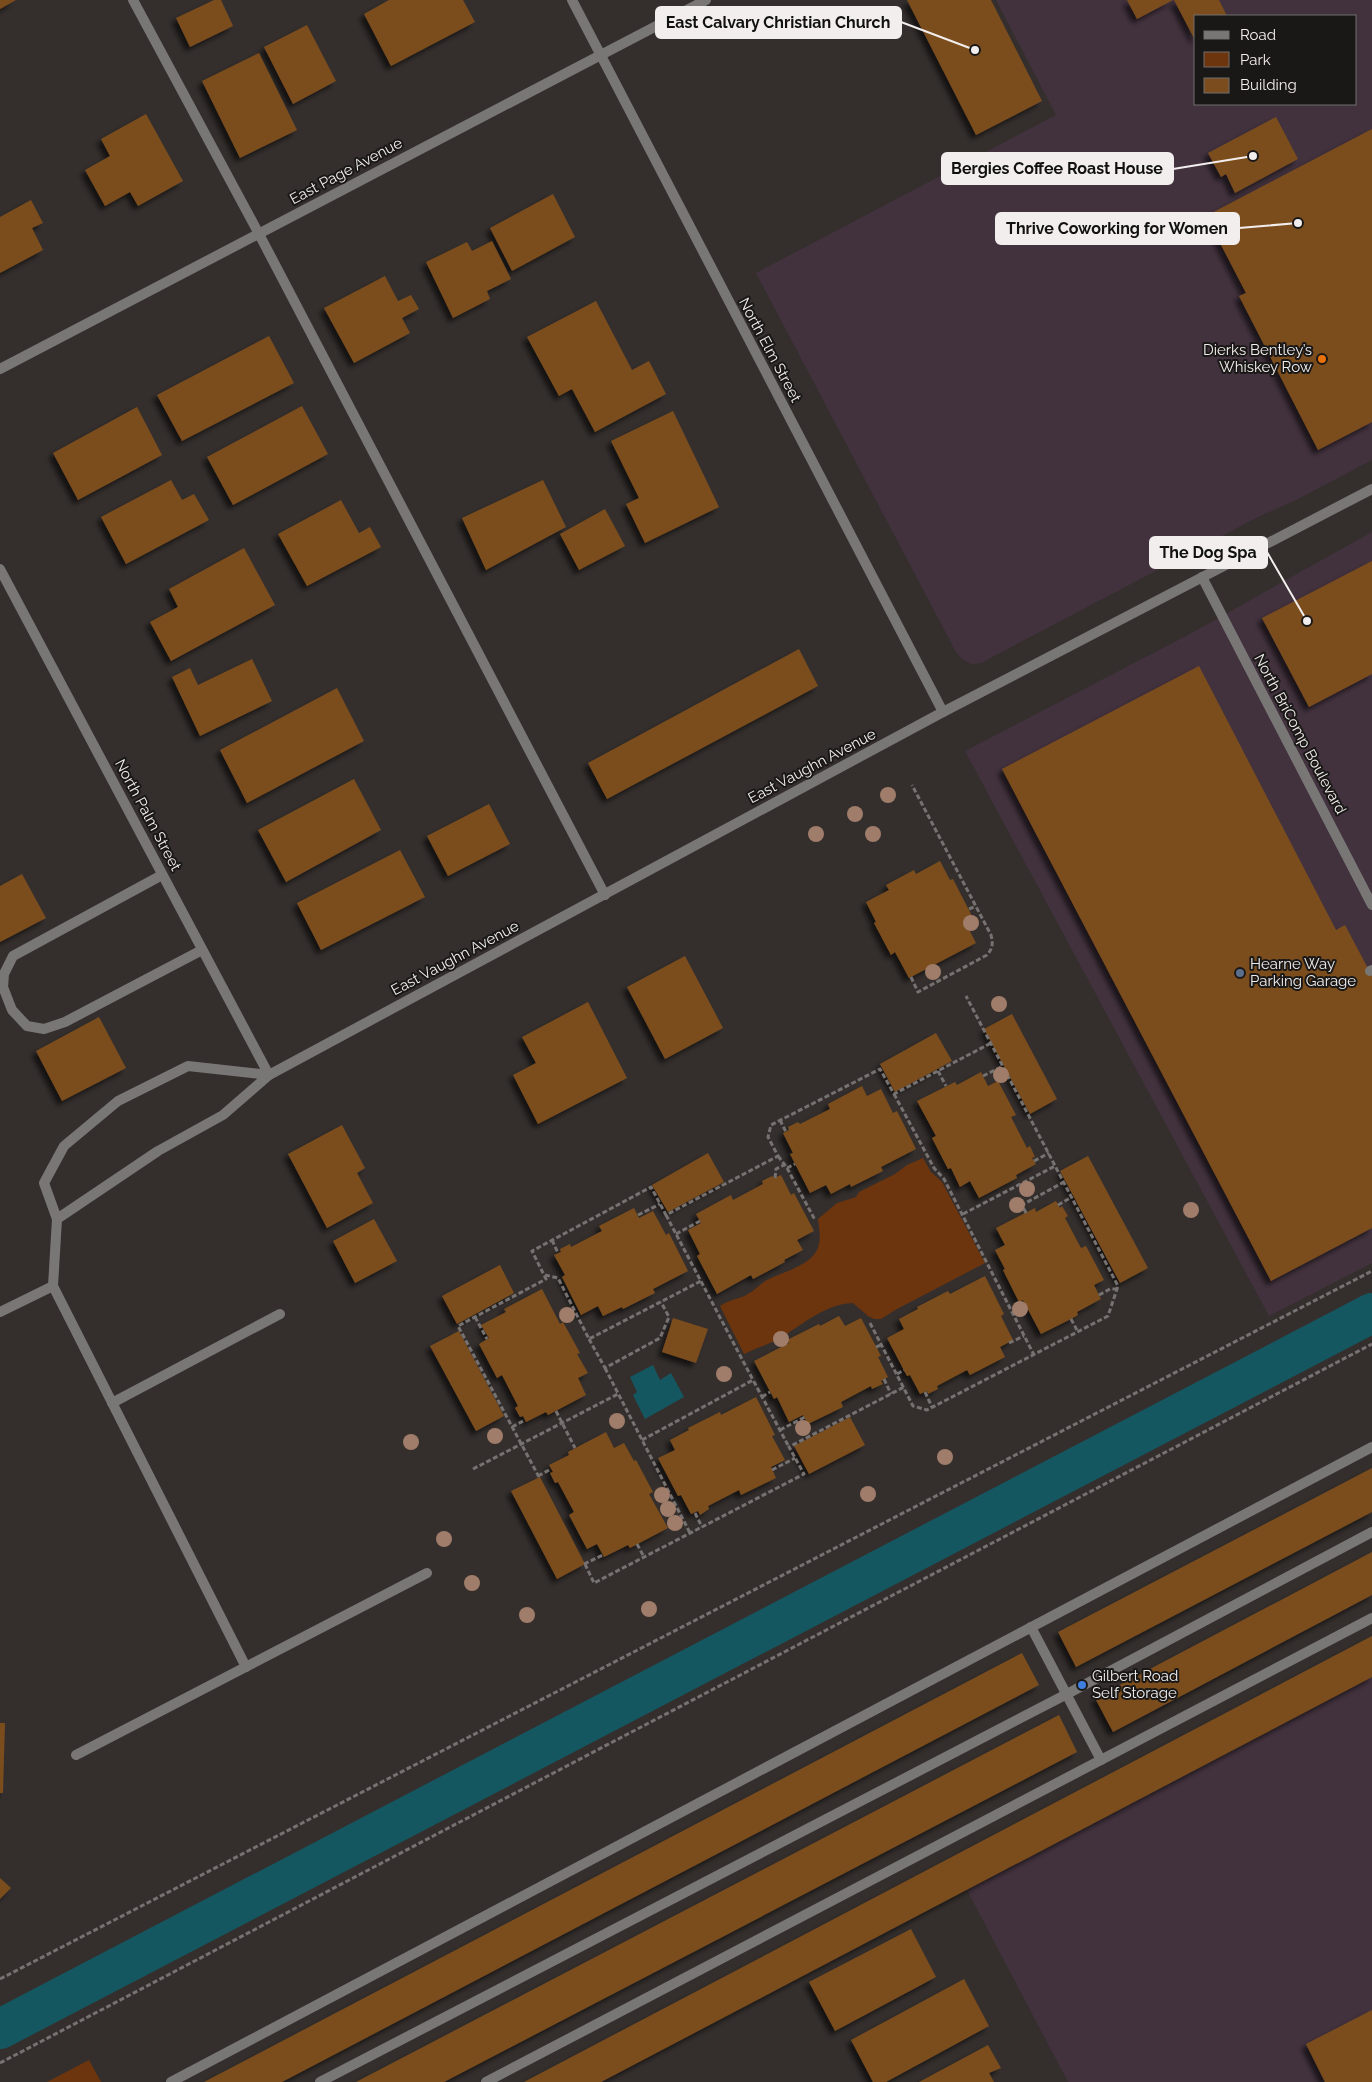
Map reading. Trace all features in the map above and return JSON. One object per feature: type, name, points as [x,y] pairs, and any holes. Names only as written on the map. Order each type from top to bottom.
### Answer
[{"type":"street","points":[[133,0],[259,234],[605,895]]},
{"type":"street","name":"North Elm Street","points":[[572,0],[943,712]]},
{"type":"street","name":"East Page Avenue","points":[[0,368],[706,0]]},
{"type":"street","name":"East Vaughn Avenue","points":[[57,1219],[158,1151],[224,1115],[269,1075],[943,712],[1372,489]]},
{"type":"street","name":"North Palm Street","points":[[0,569],[269,1075]]},
{"type":"street","name":"North BriComp Boulevard","points":[[1202,577],[1372,905]]},
{"type":"street","points":[[162,875],[13,956],[4,974],[2,987],[12,1010],[27,1026],[44,1029],[65,1022],[202,950]]},
{"type":"street","points":[[246,1666],[53,1286],[57,1219],[44,1183],[64,1146],[118,1101],[188,1066],[269,1075]]},
{"type":"street","points":[[0,1312],[53,1286]]},
{"type":"street","points":[[112,1403],[280,1314]]},
{"type":"street","points":[[171,2082],[1372,1447]]},
{"type":"street","points":[[320,2082],[1067,1694],[1372,1532]]},
{"type":"street","points":[[76,1755],[427,1573]]},
{"type":"street","points":[[486,2082],[1372,1618]]},
{"type":"street","points":[[1031,1627],[1101,1760]]},
{"type":"path","points":[[911,977],[918,992],[987,955],[992,950],[993,943],[976,906],[912,785]]},
{"type":"path","points":[[969,909],[976,906]]},
{"type":"path","points":[[870,1323],[913,1406],[927,1410],[1108,1316],[1117,1290],[1118,1286],[966,996]]},
{"type":"path","points":[[894,1094],[991,1043]]},
{"type":"path","points":[[983,1076],[1003,1066]]},
{"type":"path","points":[[814,1220],[768,1137],[771,1125],[880,1069],[934,1168],[944,1179],[1034,1355]]},
{"type":"path","points":[[938,1071],[946,1086]]},
{"type":"path","points":[[901,1119],[906,1117]]},
{"type":"path","points":[[780,1120],[786,1132]]},
{"type":"path","points":[[1034,1161],[1049,1153]]},
{"type":"path","points":[[666,1215],[778,1156]]},
{"type":"path","points":[[775,1178],[776,1169],[795,1164]]},
{"type":"path","points":[[962,1214],[1055,1166]]},
{"type":"path","points":[[1026,1213],[1022,1205],[1064,1182]]},
{"type":"path","points":[[552,1469],[539,1476],[458,1326],[546,1278],[532,1251],[652,1187],[804,1474],[594,1582],[584,1564],[603,1555]]},
{"type":"path","points":[[1058,1205],[1072,1197]]},
{"type":"path","points":[[638,1215],[660,1204]]},
{"type":"path","points":[[672,1240],[700,1221]]},
{"type":"path","points":[[552,1240],[558,1253]]},
{"type":"path","points":[[0,1980],[1372,1271]]},
{"type":"path","points":[[545,1275],[558,1278],[690,1533]]},
{"type":"path","points":[[590,1339],[701,1281]]},
{"type":"path","points":[[1099,1295],[1110,1289],[1117,1290]]},
{"type":"path","points":[[508,1300],[511,1305]]},
{"type":"path","points":[[605,1368],[660,1338],[669,1317],[661,1302]]},
{"type":"path","points":[[475,1317],[487,1339]]},
{"type":"path","points":[[1071,1319],[1078,1332]]},
{"type":"path","points":[[1009,1343],[1024,1336]]},
{"type":"path","points":[[0,2063],[1372,1344]]},
{"type":"path","points":[[876,1348],[882,1345]]},
{"type":"path","points":[[897,1374],[904,1370]]},
{"type":"path","points":[[884,1379],[891,1394]]},
{"type":"path","points":[[642,1440],[753,1380]]},
{"type":"path","points":[[789,1447],[904,1387]]},
{"type":"path","points":[[762,1397],[770,1392]]},
{"type":"path","points":[[925,1392],[932,1407]]},
{"type":"path","points":[[473,1469],[618,1394]]},
{"type":"path","points":[[556,1411],[575,1448]]},
{"type":"path","points":[[780,1430],[805,1418]]},
{"type":"path","points":[[512,1426],[525,1420]]},
{"type":"path","points":[[772,1470],[795,1458]]},
{"type":"path","points":[[695,1513],[702,1527]]},
{"type":"path","points":[[637,1544],[644,1557]]},
{"type":"shaded area","points":[[996,0],[1372,0],[1372,460],[1296,500],[1258,517],[981,663],[972,664],[962,659],[956,652],[756,273],[1056,115]]},
{"type":"shaded area","name":"Hearne Way Parking Garage","points":[[1372,532],[1372,1263],[1269,1316],[965,751],[1188,635]]},
{"type":"shaded area","points":[[1372,1677],[1372,2082],[1068,2082],[967,1890]]},
{"type":"green space","points":[[923,1158],[931,1172],[942,1182],[985,1263],[881,1319],[874,1319],[868,1316],[853,1303],[842,1304],[823,1311],[777,1340],[744,1354],[720,1306],[745,1296],[767,1280],[808,1260],[819,1246],[818,1219],[837,1203],[856,1197],[859,1192]]},
{"type":"green space","points":[[89,2060],[101,2082],[47,2082]]},
{"type":"water","points":[[653,1365],[660,1380],[671,1373],[684,1397],[645,1419],[633,1395],[637,1392],[630,1377]]},
{"type":"building","points":[[0,0],[16,0],[0,9]]},
{"type":"building","points":[[214,0],[221,0],[233,26],[190,47],[176,18]]},
{"type":"building","points":[[389,0],[463,0],[475,22],[391,66],[364,14]]},
{"type":"building","points":[[907,0],[991,0],[1042,101],[976,135]]},
{"type":"building","points":[[1127,0],[1173,0],[1137,19]]},
{"type":"building","points":[[1174,0],[1219,0],[1226,15],[1194,15],[1194,38]]},
{"type":"building","points":[[307,25],[336,81],[293,104],[264,47]]},
{"type":"building","points":[[259,53],[297,130],[240,158],[202,81]]},
{"type":"building","points":[[146,114],[183,181],[138,206],[130,192],[105,206],[85,170],[110,156],[101,139]]},
{"type":"building","points":[[1276,117],[1298,159],[1235,193],[1226,174],[1221,177],[1208,153]]},
{"type":"building","points":[[1372,129],[1372,422],[1318,450],[1239,296],[1246,293],[1206,216]]},
{"type":"building","points":[[553,194],[575,237],[512,271],[490,228]]},
{"type":"building","points":[[31,200],[43,223],[32,228],[43,250],[0,273],[0,217]]},
{"type":"building","points":[[492,241],[511,279],[487,291],[490,299],[453,318],[426,262],[467,242],[472,251]]},
{"type":"building","points":[[385,276],[398,301],[411,295],[419,309],[402,318],[410,333],[354,363],[324,308]]},
{"type":"building","points":[[596,301],[632,370],[649,361],[666,394],[595,432],[572,389],[559,396],[527,337]]},
{"type":"building","points":[[269,336],[294,383],[182,441],[157,395]]},
{"type":"building","points":[[302,406],[328,454],[233,505],[207,457]]},
{"type":"building","points":[[137,407],[162,455],[78,500],[53,453]]},
{"type":"building","points":[[673,411],[719,507],[645,543],[626,504],[639,498],[611,441]]},
{"type":"building","points":[[171,480],[182,500],[194,494],[209,520],[126,564],[101,517]]},
{"type":"building","points":[[543,480],[566,527],[486,570],[462,518]]},
{"type":"building","points":[[341,500],[359,533],[370,527],[381,547],[307,586],[278,534]]},
{"type":"building","points":[[605,509],[625,546],[579,570],[560,534]]},
{"type":"building","points":[[244,548],[275,605],[171,661],[150,622],[178,607],[169,589]]},
{"type":"building","points":[[1372,561],[1372,674],[1309,707],[1262,618]]},
{"type":"building","points":[[799,649],[818,686],[607,799],[588,763]]},
{"type":"building","points":[[252,659],[272,701],[200,736],[172,677],[190,668],[198,685]]},
{"type":"building","name":"Hearne Way Parking Garage","points":[[1199,666],[1336,930],[1345,925],[1372,976],[1372,1228],[1271,1281],[1002,769]]},
{"type":"building","points":[[337,688],[364,741],[247,803],[220,750]]},
{"type":"building","points":[[354,779],[381,830],[286,882],[258,830]]},
{"type":"building","points":[[489,804],[510,844],[448,876],[427,836]]},
{"type":"building","points":[[400,850],[425,897],[321,950],[297,903]]},
{"type":"building","points":[[940,861],[950,880],[953,879],[972,916],[964,920],[976,943],[909,978],[895,952],[891,955],[874,923],[876,922],[866,902],[889,890],[886,885],[914,870],[916,874]]},
{"type":"building","points":[[22,874],[46,918],[0,942],[0,886]]},
{"type":"building","points":[[685,956],[723,1028],[665,1059],[627,987]]},
{"type":"building","points":[[588,1002],[627,1078],[538,1124],[513,1075],[536,1063],[522,1037]]},
{"type":"building","points":[[1012,1014],[1057,1099],[1030,1114],[984,1029]]},
{"type":"building","points":[[99,1017],[126,1068],[62,1101],[36,1051]]},
{"type":"building","points":[[936,1033],[952,1061],[895,1092],[880,1064]]},
{"type":"building","points":[[981,1072],[988,1086],[998,1081],[1016,1115],[1011,1117],[1027,1148],[1030,1146],[1035,1157],[1032,1158],[1036,1164],[1016,1175],[1017,1178],[979,1198],[970,1181],[960,1187],[951,1168],[948,1169],[932,1138],[936,1136],[917,1101],[955,1082],[957,1085]]},
{"type":"building","points":[[862,1086],[867,1096],[881,1089],[893,1113],[897,1111],[916,1149],[881,1167],[883,1171],[851,1187],[850,1184],[831,1194],[826,1185],[810,1193],[790,1154],[793,1153],[783,1133],[789,1130],[788,1127],[798,1122],[800,1124],[830,1109],[828,1104]]},
{"type":"building","points":[[342,1125],[365,1168],[357,1173],[373,1203],[327,1228],[288,1154]]},
{"type":"building","points":[[708,1153],[724,1182],[668,1212],[652,1185]]},
{"type":"building","points":[[1088,1156],[1148,1268],[1120,1283],[1060,1171]]},
{"type":"building","points":[[781,1175],[791,1195],[794,1193],[814,1231],[797,1240],[803,1250],[784,1260],[785,1262],[753,1279],[751,1275],[717,1294],[697,1256],[700,1254],[688,1230],[701,1223],[696,1214],[731,1195],[733,1200],[763,1184],[762,1181],[772,1176],[774,1178]]},
{"type":"building","points":[[1056,1201],[1060,1208],[1062,1206],[1068,1216],[1065,1218],[1081,1248],[1086,1246],[1104,1280],[1094,1285],[1101,1299],[1077,1312],[1078,1315],[1041,1334],[1023,1300],[1019,1302],[1003,1270],[1005,1269],[995,1250],[1005,1245],[996,1228],[1035,1208],[1036,1212]]},
{"type":"building","points":[[634,1208],[639,1218],[653,1211],[666,1235],[669,1233],[688,1271],[653,1289],[655,1293],[623,1309],[622,1307],[603,1316],[598,1306],[581,1315],[562,1277],[565,1275],[554,1255],[561,1252],[560,1249],[570,1244],[571,1247],[602,1231],[599,1226]]},
{"type":"building","points":[[374,1219],[397,1261],[355,1283],[333,1241]]},
{"type":"building","points":[[500,1265],[514,1293],[457,1324],[442,1296]]},
{"type":"building","points":[[985,1276],[1004,1314],[1001,1316],[1013,1340],[1000,1347],[1005,1357],[970,1375],[967,1370],[937,1386],[938,1389],[928,1394],[927,1391],[920,1394],[910,1375],[907,1376],[887,1338],[904,1329],[899,1319],[918,1309],[917,1307],[948,1291],[950,1294]]},
{"type":"building","points":[[542,1289],[560,1324],[563,1322],[580,1353],[577,1354],[588,1373],[578,1378],[586,1395],[548,1415],[546,1412],[526,1422],[523,1416],[520,1417],[515,1408],[518,1406],[502,1375],[497,1378],[479,1344],[489,1338],[481,1325],[506,1312],[504,1309]]},
{"type":"building","points":[[839,1316],[845,1326],[861,1318],[881,1356],[878,1357],[888,1377],[881,1381],[883,1384],[872,1389],[871,1386],[841,1402],[843,1407],[808,1424],[803,1415],[789,1422],[777,1397],[774,1399],[754,1361],[789,1343],[787,1340]]},
{"type":"building","points":[[673,1318],[708,1329],[696,1363],[662,1352]]},
{"type":"building","points":[[459,1331],[504,1416],[476,1431],[430,1346]]},
{"type":"building","points":[[756,1397],[775,1435],[772,1436],[785,1460],[771,1467],[776,1478],[741,1495],[739,1490],[708,1506],[709,1509],[700,1515],[698,1511],[691,1514],[681,1495],[678,1496],[658,1458],[675,1450],[670,1440],[689,1430],[688,1428],[720,1412],[721,1415]]},
{"type":"building","points":[[850,1417],[865,1445],[809,1474],[794,1446]]},
{"type":"building","points":[[606,1432],[614,1448],[624,1443],[634,1461],[636,1460],[653,1492],[649,1494],[668,1528],[630,1548],[628,1545],[604,1557],[597,1544],[587,1549],[569,1515],[574,1512],[558,1482],[555,1483],[550,1473],[553,1472],[549,1465],[569,1455],[568,1452]]},
{"type":"building","points":[[1372,1468],[1372,1512],[1076,1667],[1058,1632]]},
{"type":"building","points":[[540,1477],[585,1564],[557,1579],[511,1491]]},
{"type":"building","points":[[1372,1552],[1372,1595],[1113,1732],[1095,1698]]},
{"type":"building","points":[[1372,1636],[1372,1677],[601,2082],[524,2082]]},
{"type":"building","points":[[1022,1653],[1039,1685],[282,2082],[204,2082]]},
{"type":"building","points":[[1059,1715],[1077,1752],[444,2082],[356,2082]]},
{"type":"building","points":[[0,1723],[5,1723],[3,1793],[0,1793]]},
{"type":"building","points":[[0,1878],[11,1888],[0,1899]]},
{"type":"building","points":[[911,1929],[936,1977],[835,2031],[809,1982]]},
{"type":"building","points":[[964,1979],[989,2026],[886,2082],[873,2082],[851,2040]]},
{"type":"building","points":[[1372,2010],[1372,2082],[1325,2082],[1306,2044]]},
{"type":"building","points":[[988,2045],[1001,2068],[989,2073],[994,2082],[919,2082]]},
{"type":"waterway","points":[[0,2029],[1372,1313]]},
{"type":"place","name":"East Calvary Christian Church","points":[[975,50]]},
{"type":"place","name":"Bergies Coffee Roast House","points":[[1253,156]]},
{"type":"place","name":"Thrive Coworking for Women","points":[[1298,223]]},
{"type":"place","name":"Dierks Bentley’s Whiskey Row","points":[[1322,359]]},
{"type":"place","name":"The Dog Spa","points":[[1307,621]]},
{"type":"place","name":"Hearne Way Parking Garage","points":[[1240,973]]},
{"type":"place","name":"Gilbert Road Self Storage","points":[[1082,1685]]}]
